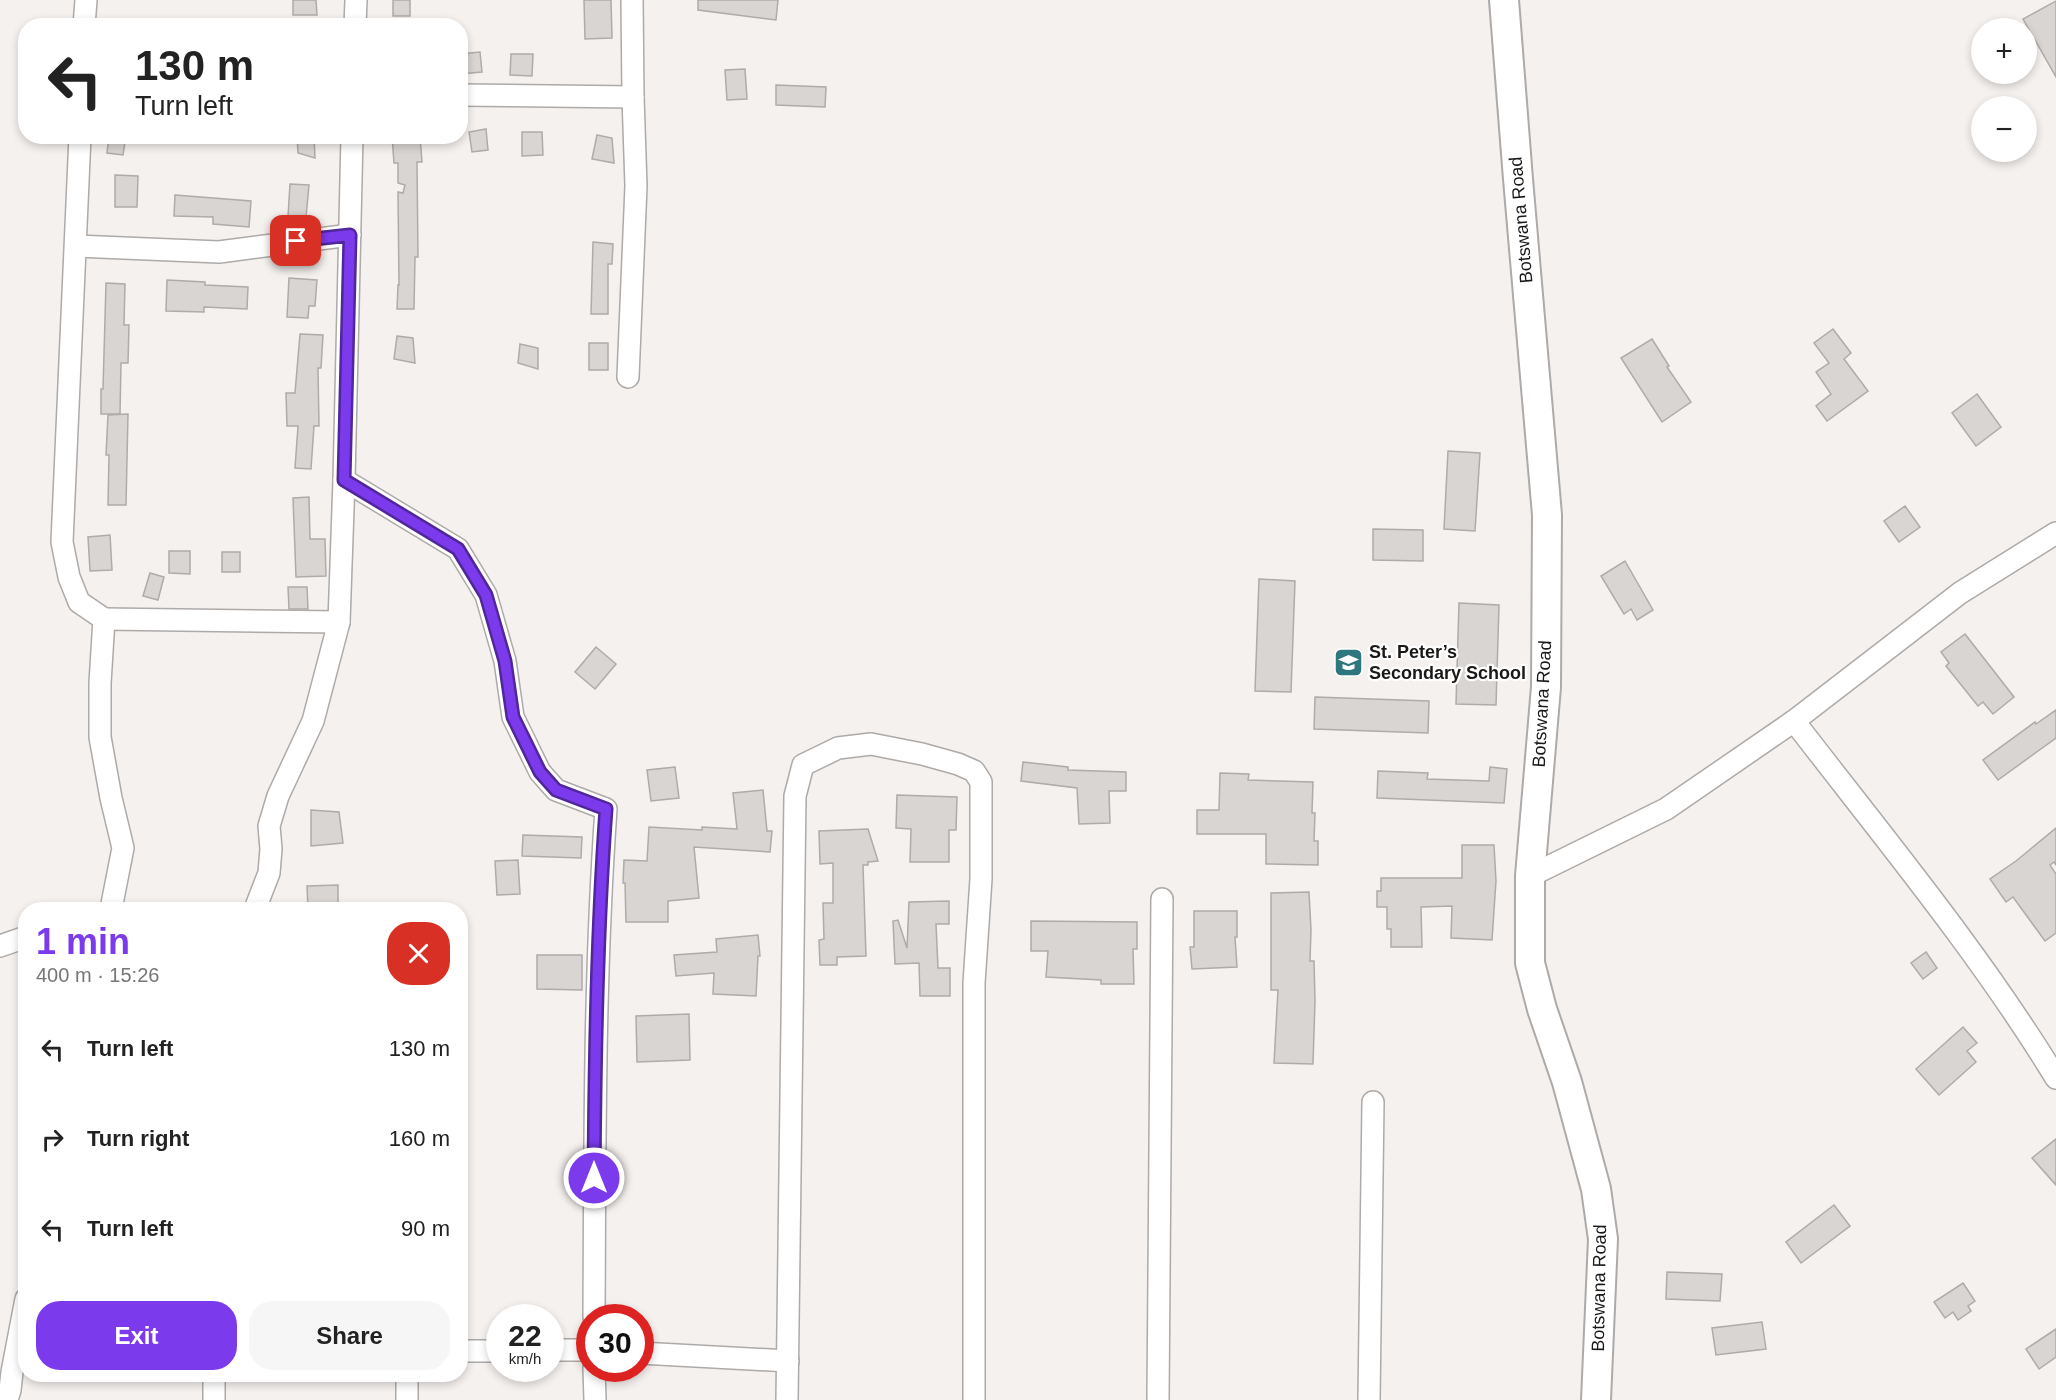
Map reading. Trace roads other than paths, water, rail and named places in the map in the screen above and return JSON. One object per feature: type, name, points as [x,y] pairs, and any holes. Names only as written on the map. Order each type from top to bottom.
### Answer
[{"type":"street","points":[[85,18],[86,0]]},
{"type":"street","points":[[355,18],[356,0]]},
{"type":"street","points":[[628,377],[636,186],[632,0]]},
{"type":"street","name":"Botswana Road","points":[[1504,0],[1547,514],[1546,687],[1530,876],[1530,963],[1542,1009],[1567,1083],[1596,1189],[1603,1239],[1596,1400]]},
{"type":"street","points":[[468,94],[633,97]]},
{"type":"street","points":[[80,144],[62,542],[69,577],[79,602],[104,619],[339,622]]},
{"type":"street","points":[[258,902],[269,873],[271,849],[269,826],[278,796],[314,721],[339,622],[352,144]]},
{"type":"street","points":[[76,246],[219,252],[350,235]]},
{"type":"street","points":[[344,480],[458,549],[486,595],[505,661],[513,717],[540,772],[556,790],[606,809],[596,1031],[594,1304]]},
{"type":"street","points":[[1530,876],[1666,809],[1794,721],[1960,593],[2056,533]]},
{"type":"street","points":[[104,619],[100,683],[100,737],[123,848],[112,902]]},
{"type":"street","points":[[1794,721],[1979,963],[2020,1019],[2056,1078]]},
{"type":"street","points":[[787,1400],[790,1006],[795,796],[803,765],[838,748],[871,744],[958,764],[974,771],[981,782],[981,879],[974,983],[975,1400]]},
{"type":"street","points":[[1158,1400],[1162,899]]},
{"type":"street","points":[[0,946],[18,940]]},
{"type":"street","points":[[1369,1400],[1373,1102]]},
{"type":"street","points":[[468,1351],[486,1351]]},
{"type":"street","points":[[654,1354],[788,1361]]},
{"type":"street","points":[[7,1400],[18,1359]]},
{"type":"street","points":[[214,1382],[214,1400]]},
{"type":"street","points":[[407,1382],[407,1400]]},
{"type":"street","points":[[594,1382],[595,1400]]},
{"type":"place","name":"St. Peter’s Secondary School","points":[[1348,662]]}]
